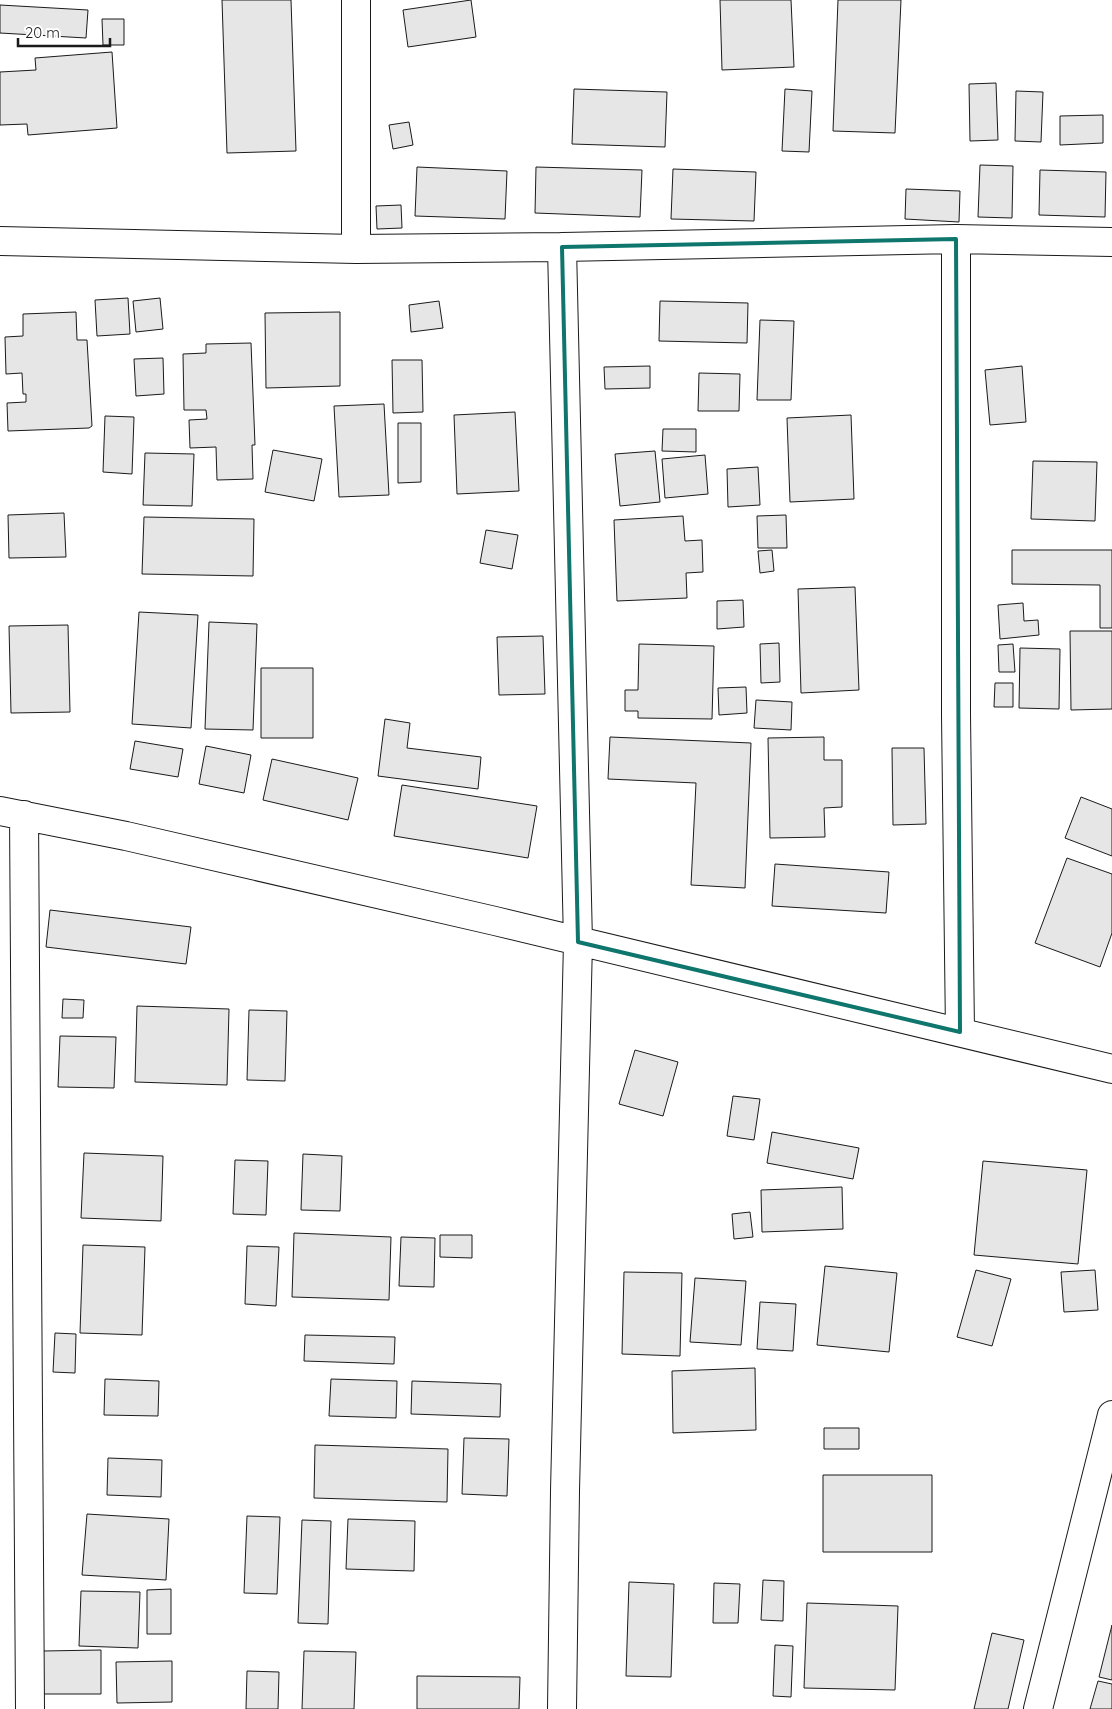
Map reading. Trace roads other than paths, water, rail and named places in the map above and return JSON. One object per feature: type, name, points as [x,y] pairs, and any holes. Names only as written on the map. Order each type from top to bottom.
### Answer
[{"type":"street","points":[[356,0],[356,249]]},
{"type":"street","points":[[0,241],[356,249],[562,248],[956,239],[1112,242]]},
{"type":"street","points":[[956,239],[956,715],[960,1032]]},
{"type":"street","points":[[562,248],[578,942],[564,1491],[562,1709]]},
{"type":"street","points":[[30,1709],[12,813],[126,836],[1112,1069]]},
{"type":"street","points":[[1038,1709],[1112,1415]]}]
